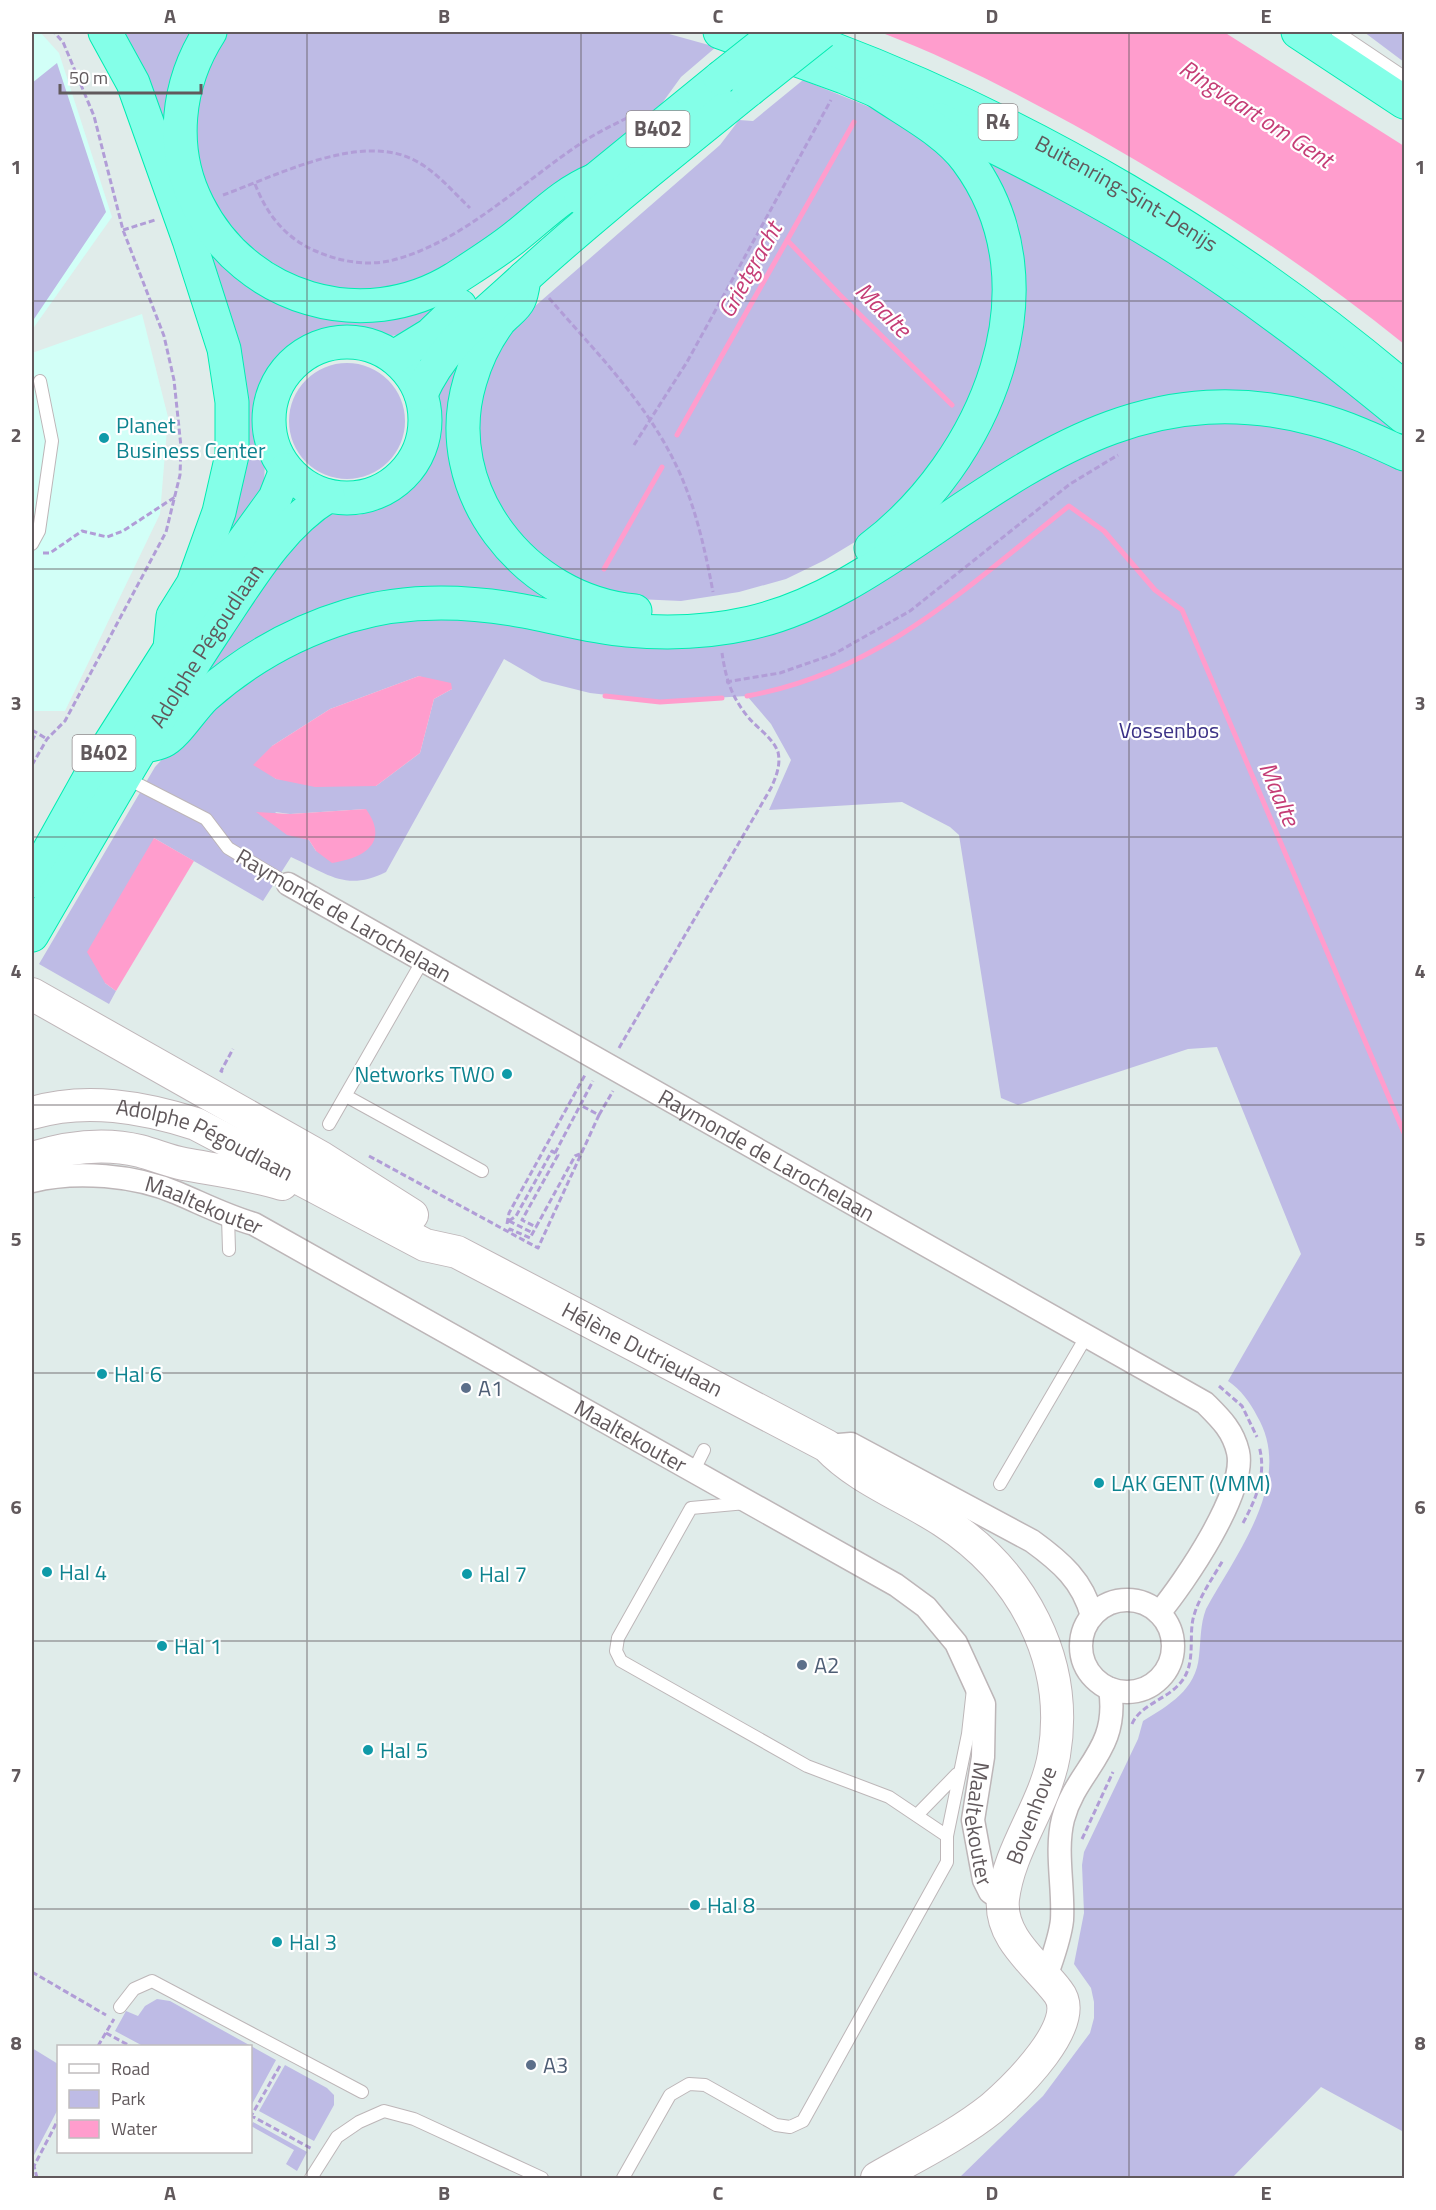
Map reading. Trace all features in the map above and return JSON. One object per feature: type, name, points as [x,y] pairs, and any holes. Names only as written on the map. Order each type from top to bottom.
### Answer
[{"type":"highway","points":[[105,32],[133,83],[185,230],[224,349],[232,402],[232,455],[219,512],[193,584],[173,616],[170,648]]},
{"type":"highway","points":[[210,32],[193,64],[183,93],[180,145],[185,171],[205,220],[232,255],[273,285],[297,296],[347,306],[398,301],[426,292],[451,281],[489,256],[575,188],[595,180]]},
{"type":"highway","points":[[720,32],[844,77],[1018,158],[1177,248],[1327,354],[1404,417]]},
{"type":"highway","name":"B402","points":[[421,394],[431,371],[445,351],[536,288],[735,84],[778,32]]},
{"type":"highway","name":"Buitenring-Sint-Denijs","points":[[789,32],[874,64],[989,117],[1108,179],[1198,233],[1345,338],[1404,388]]},
{"type":"highway","name":"B402","points":[[394,357],[430,335],[582,197],[595,180],[735,84],[822,32]]},
{"type":"highway","points":[[1298,32],[1404,102]]},
{"type":"highway","points":[[536,288],[499,321],[482,348],[469,382],[463,413],[464,448],[472,487],[486,515],[508,547],[532,569],[561,587],[595,602],[628,610],[662,614],[746,606],[786,593],[828,574],[870,549],[901,526],[933,489],[962,448],[976,422],[994,379],[1005,338],[1009,298],[1007,252],[997,211],[982,182],[966,158],[943,135],[877,91]]},
{"type":"highway","points":[[340,342],[368,345],[394,357],[410,374],[421,394],[425,422],[420,449],[405,473],[383,490],[356,498],[328,496],[305,486],[286,470],[273,445],[269,417],[275,390],[290,366],[313,350],[340,342]]},
{"type":"highway","points":[[143,746],[166,741],[204,697],[240,669],[278,645],[342,618],[392,606],[435,602],[473,604],[623,630],[658,632],[702,631],[752,622],[794,609],[843,586],[894,556],[1035,461],[1082,437],[1134,419],[1183,409],[1228,407],[1273,410],[1316,419],[1404,454]]},
{"type":"highway","name":"Adolphe Pégoudlaan","points":[[32,881],[100,759],[170,648],[275,498],[286,470]]},
{"type":"highway","name":"Adolphe Pégoudlaan","points":[[32,935],[184,677],[240,593],[290,527],[311,507],[328,496]]},
{"type":"street","name":"Raymonde de Larochelaan","points":[[288,884],[1205,1403],[1228,1426],[1238,1453],[1238,1477],[1229,1501],[1178,1590],[1159,1613]]},
{"type":"street","name":"Hélène Dutrieulaan","points":[[32,994],[322,1158],[380,1197],[434,1227],[457,1252]]},
{"type":"street","name":"Adolphe Pégoudlaan","points":[[32,1113],[50,1108],[87,1104],[127,1107],[164,1114],[196,1124],[337,1198]]},
{"type":"street","points":[[32,1158],[76,1147],[105,1146],[138,1150],[181,1163],[255,1175],[284,1185],[314,1200],[337,1198]]},
{"type":"street","name":"Maaltekouter","points":[[32,1181],[81,1177],[133,1180],[176,1192],[228,1217],[254,1224],[897,1585],[926,1607],[956,1642],[984,1704],[986,1723],[983,1757],[973,1820],[984,1880],[990,1892],[1003,1901]]},
{"type":"street","name":"Hélène Dutrieulaan","points":[[337,1198],[425,1245],[457,1252],[826,1446]]},
{"type":"street","points":[[826,1446],[851,1443],[1032,1541],[1060,1561],[1077,1579],[1092,1616]]},
{"type":"street","name":"Bovenhove","points":[[826,1446],[843,1464],[936,1516],[981,1549],[1006,1574],[1036,1624],[1052,1674],[1057,1707],[1054,1755],[1040,1802],[1010,1868],[1003,1901],[1011,1935],[1061,1994],[1065,2005],[1064,2018],[1057,2034],[1040,2056],[991,2108],[877,2178]]},
{"type":"street","points":[[1132,1600],[1147,1605],[1159,1613],[1168,1626],[1172,1641],[1171,1657],[1165,1671],[1155,1682],[1141,1689],[1126,1692],[1110,1689],[1098,1682],[1088,1671],[1082,1657],[1081,1642],[1084,1628],[1092,1616],[1103,1606],[1117,1601],[1132,1600]]},
{"type":"street","points":[[1046,1977],[1062,1922],[1060,1838],[1064,1818],[1102,1750],[1110,1729],[1113,1706],[1110,1689]]},
{"type":"lane","points":[[1337,32],[1404,77]]},
{"type":"lane","points":[[36,548],[52,441],[40,381]]},
{"type":"lane","name":"Raymonde de Larochelaan","points":[[125,777],[206,819],[228,848],[288,884]]},
{"type":"lane","points":[[329,1124],[423,960]]},
{"type":"lane","points":[[346,1096],[482,1171]]},
{"type":"lane","points":[[228,1217],[229,1250]]},
{"type":"lane","points":[[1000,1484],[1086,1337]]},
{"type":"lane","points":[[696,1466],[704,1450]]},
{"type":"lane","points":[[748,1502],[691,1508],[618,1638],[616,1651],[621,1661],[807,1766],[889,1797],[918,1814],[947,1836]]},
{"type":"lane","points":[[623,2178],[670,2095],[689,2084],[705,2085],[776,2125],[790,2127],[803,2121],[947,1862],[947,1836],[951,1825],[958,1773],[968,1734],[974,1685]]},
{"type":"lane","points":[[918,1814],[958,1773]]},
{"type":"lane","points":[[120,2007],[134,1989],[152,1981],[362,2092]]},
{"type":"lane","points":[[311,2178],[337,2137],[384,2111],[414,2119],[542,2178]]},
{"type":"path","points":[[32,765],[47,739],[65,721],[166,532],[180,475],[181,447],[170,355],[123,230],[94,116],[63,42],[54,32]]},
{"type":"path","points":[[634,445],[687,362],[844,77]]},
{"type":"path","points":[[255,184],[264,207],[276,222],[308,248],[332,258],[357,263],[388,261],[443,239],[583,141],[639,112]]},
{"type":"path","points":[[215,198],[334,156],[376,149],[397,153],[432,171],[470,208]]},
{"type":"path","points":[[123,230],[164,217]]},
{"type":"path","points":[[536,288],[616,376],[650,421],[675,463],[687,492],[707,558],[713,592]]},
{"type":"path","points":[[726,682],[780,673],[834,654],[910,611],[1070,484],[1120,453]]},
{"type":"path","points":[[36,548],[50,553],[82,531],[107,537],[175,497]]},
{"type":"path","points":[[555,1153],[771,788],[778,771],[778,753],[748,717],[726,682],[720,643]]},
{"type":"path","points":[[32,730],[47,739]]},
{"type":"path","points":[[32,741],[36,733]]},
{"type":"path","points":[[228,1075],[221,1071],[233,1049]]},
{"type":"path","points":[[599,1115],[608,1065]]},
{"type":"path","points":[[508,1223],[508,1213],[608,1065]]},
{"type":"path","points":[[508,1223],[516,1216],[552,1151],[555,1153]]},
{"type":"path","points":[[536,1227],[522,1220],[558,1155],[555,1153]]},
{"type":"path","points":[[508,1232],[510,1228],[530,1238],[575,1156],[581,1153]]},
{"type":"path","points":[[508,1223],[533,1233]]},
{"type":"path","points":[[1211,1382],[1228,1391],[1242,1406],[1254,1426],[1261,1452],[1262,1477],[1257,1494],[1238,1533]]},
{"type":"path","points":[[1131,1729],[1137,1715],[1169,1695],[1184,1677],[1191,1658],[1196,1612],[1226,1554]]},
{"type":"path","points":[[1081,1839],[1115,1767]]},
{"type":"path","points":[[32,1972],[114,2019]]},
{"type":"path","points":[[99,2045],[120,2007]]},
{"type":"path","points":[[106,2033],[128,2045]]},
{"type":"path","points":[[252,2114],[287,2054]]},
{"type":"path","points":[[252,2117],[324,2156]]},
{"type":"path","points":[[37,2178],[34,2166],[57,2122]]},
{"type":"shaded area","points":[[32,32],[40,32],[59,53],[112,217],[32,330]]},
{"type":"shaded area","points":[[142,314],[168,417],[160,514],[65,711],[32,711],[32,353]]},
{"type":"green space","points":[[113,32],[198,32],[170,149]]},
{"type":"green space","points":[[223,32],[662,32],[716,47],[681,77],[655,113],[481,246],[420,281],[367,293],[309,286],[234,238],[200,175],[193,120],[206,60]]},
{"type":"green space","points":[[1364,32],[1404,32],[1404,62]]},
{"type":"green space","points":[[57,63],[106,212],[32,322],[32,83]]},
{"type":"green space","points":[[803,80],[904,121],[957,164],[996,253],[994,339],[964,422],[878,528],[825,560],[786,579],[739,592],[681,601],[637,599],[600,592],[535,554],[497,508],[476,435],[490,360],[511,327],[720,145],[739,120],[753,121]]},
{"type":"green space","points":[[958,139],[1020,171],[1224,293],[1404,431],[1404,446],[1161,404],[905,537],[1020,297]]},
{"type":"green space","points":[[198,224],[267,291],[449,293],[407,334],[391,336],[346,328],[317,334],[290,349],[271,370],[259,397],[256,426],[265,462],[264,485],[204,578],[231,505]]},
{"type":"green space","points":[[480,336],[457,470],[590,611],[363,602],[180,711],[266,580],[312,523],[326,514],[359,515],[382,508],[411,490],[426,473],[439,442],[439,387]]},
{"type":"green space","points":[[347,363],[369,368],[388,380],[400,399],[405,421],[400,443],[388,462],[369,474],[347,479],[325,474],[306,462],[294,443],[289,421],[294,399],[306,380],[325,368]]},
{"type":"green space","name":"Vossenbos","points":[[1227,418],[1313,429],[1404,467],[1404,2129],[1402,2131],[1321,2087],[1232,2178],[959,2178],[1043,2096],[1090,2033],[1094,2018],[1091,1988],[1074,1964],[1084,1913],[1082,1865],[1084,1852],[1138,1739],[1143,1721],[1180,1695],[1193,1678],[1197,1668],[1206,1609],[1245,1541],[1257,1516],[1265,1491],[1269,1465],[1267,1440],[1251,1406],[1241,1392],[1228,1381],[1301,1254],[1217,1047],[1188,1049],[1018,1105],[1001,1098],[959,835],[950,827],[902,802],[769,810],[791,760],[771,724],[747,696],[660,701],[590,693],[542,681],[504,659],[386,872],[372,878],[348,881],[291,857],[263,901],[154,838],[105,983],[116,991],[109,1004],[39,964],[155,767],[212,705],[320,637],[435,613],[703,641],[1041,471],[1137,429]],"holes":[[[419,676],[452,689],[434,699],[420,753],[376,786],[276,779],[271,775],[272,746],[330,709]],[[366,809],[316,851],[309,840],[275,812],[290,814]]]},
{"type":"green space","points":[[157,1999],[170,2001],[249,2045],[141,2045],[115,2031],[126,2011],[138,2016],[145,2006]]},
{"type":"green space","points":[[252,2047],[276,2060],[252,2104]]},
{"type":"green space","points":[[32,2048],[57,2063],[57,2111],[32,2159]]},
{"type":"green space","points":[[285,2065],[327,2088],[334,2095],[334,2105],[314,2141],[259,2111]]},
{"type":"green space","points":[[253,2122],[307,2152],[297,2171],[286,2164],[294,2150],[252,2127]]},
{"type":"water","name":"Ringvaart om Gent","points":[[880,32],[1224,32],[1404,146],[1404,344],[1329,287],[1252,233],[1133,159],[988,80]]},
{"type":"water","points":[[419,676],[451,683],[452,689],[434,699],[420,753],[376,786],[315,787],[276,779],[253,765],[272,746],[330,709]]},
{"type":"water","points":[[366,809],[373,821],[375,831],[370,847],[354,857],[332,863],[316,851],[309,840],[287,835],[256,812],[290,814]]},
{"type":"water","points":[[154,838],[194,861],[116,991],[105,983],[87,952]]},
{"type":"waterway","name":"Grietgracht","points":[[677,435],[854,122]]},
{"type":"waterway","name":"Maalte","points":[[787,240],[952,405]]},
{"type":"waterway","name":"Grietgracht","points":[[604,569],[662,467]]},
{"type":"waterway","name":"Maalte","points":[[747,696],[795,684],[839,668],[880,647],[957,595],[1069,506],[1104,531],[1155,590],[1182,610],[1404,1133]]},
{"type":"waterway","points":[[605,696],[660,702],[722,698]]},
{"type":"place","name":"Planet Business Center","points":[[104,438]]},
{"type":"place","name":"Networks TWO","points":[[507,1074]]},
{"type":"place","name":"Hal 6","points":[[102,1374]]},
{"type":"place","name":"A1","points":[[466,1388]]},
{"type":"place","name":"LAK GENT (VMM)","points":[[1099,1483]]},
{"type":"place","name":"Hal 4","points":[[47,1572]]},
{"type":"place","name":"Hal 7","points":[[467,1574]]},
{"type":"place","name":"Hal 1","points":[[162,1646]]},
{"type":"place","name":"A2","points":[[802,1665]]},
{"type":"place","name":"Hal 5","points":[[368,1750]]},
{"type":"place","name":"Hal 8","points":[[695,1905]]},
{"type":"place","name":"Hal 3","points":[[277,1942]]},
{"type":"place","name":"A3","points":[[531,2065]]}]
